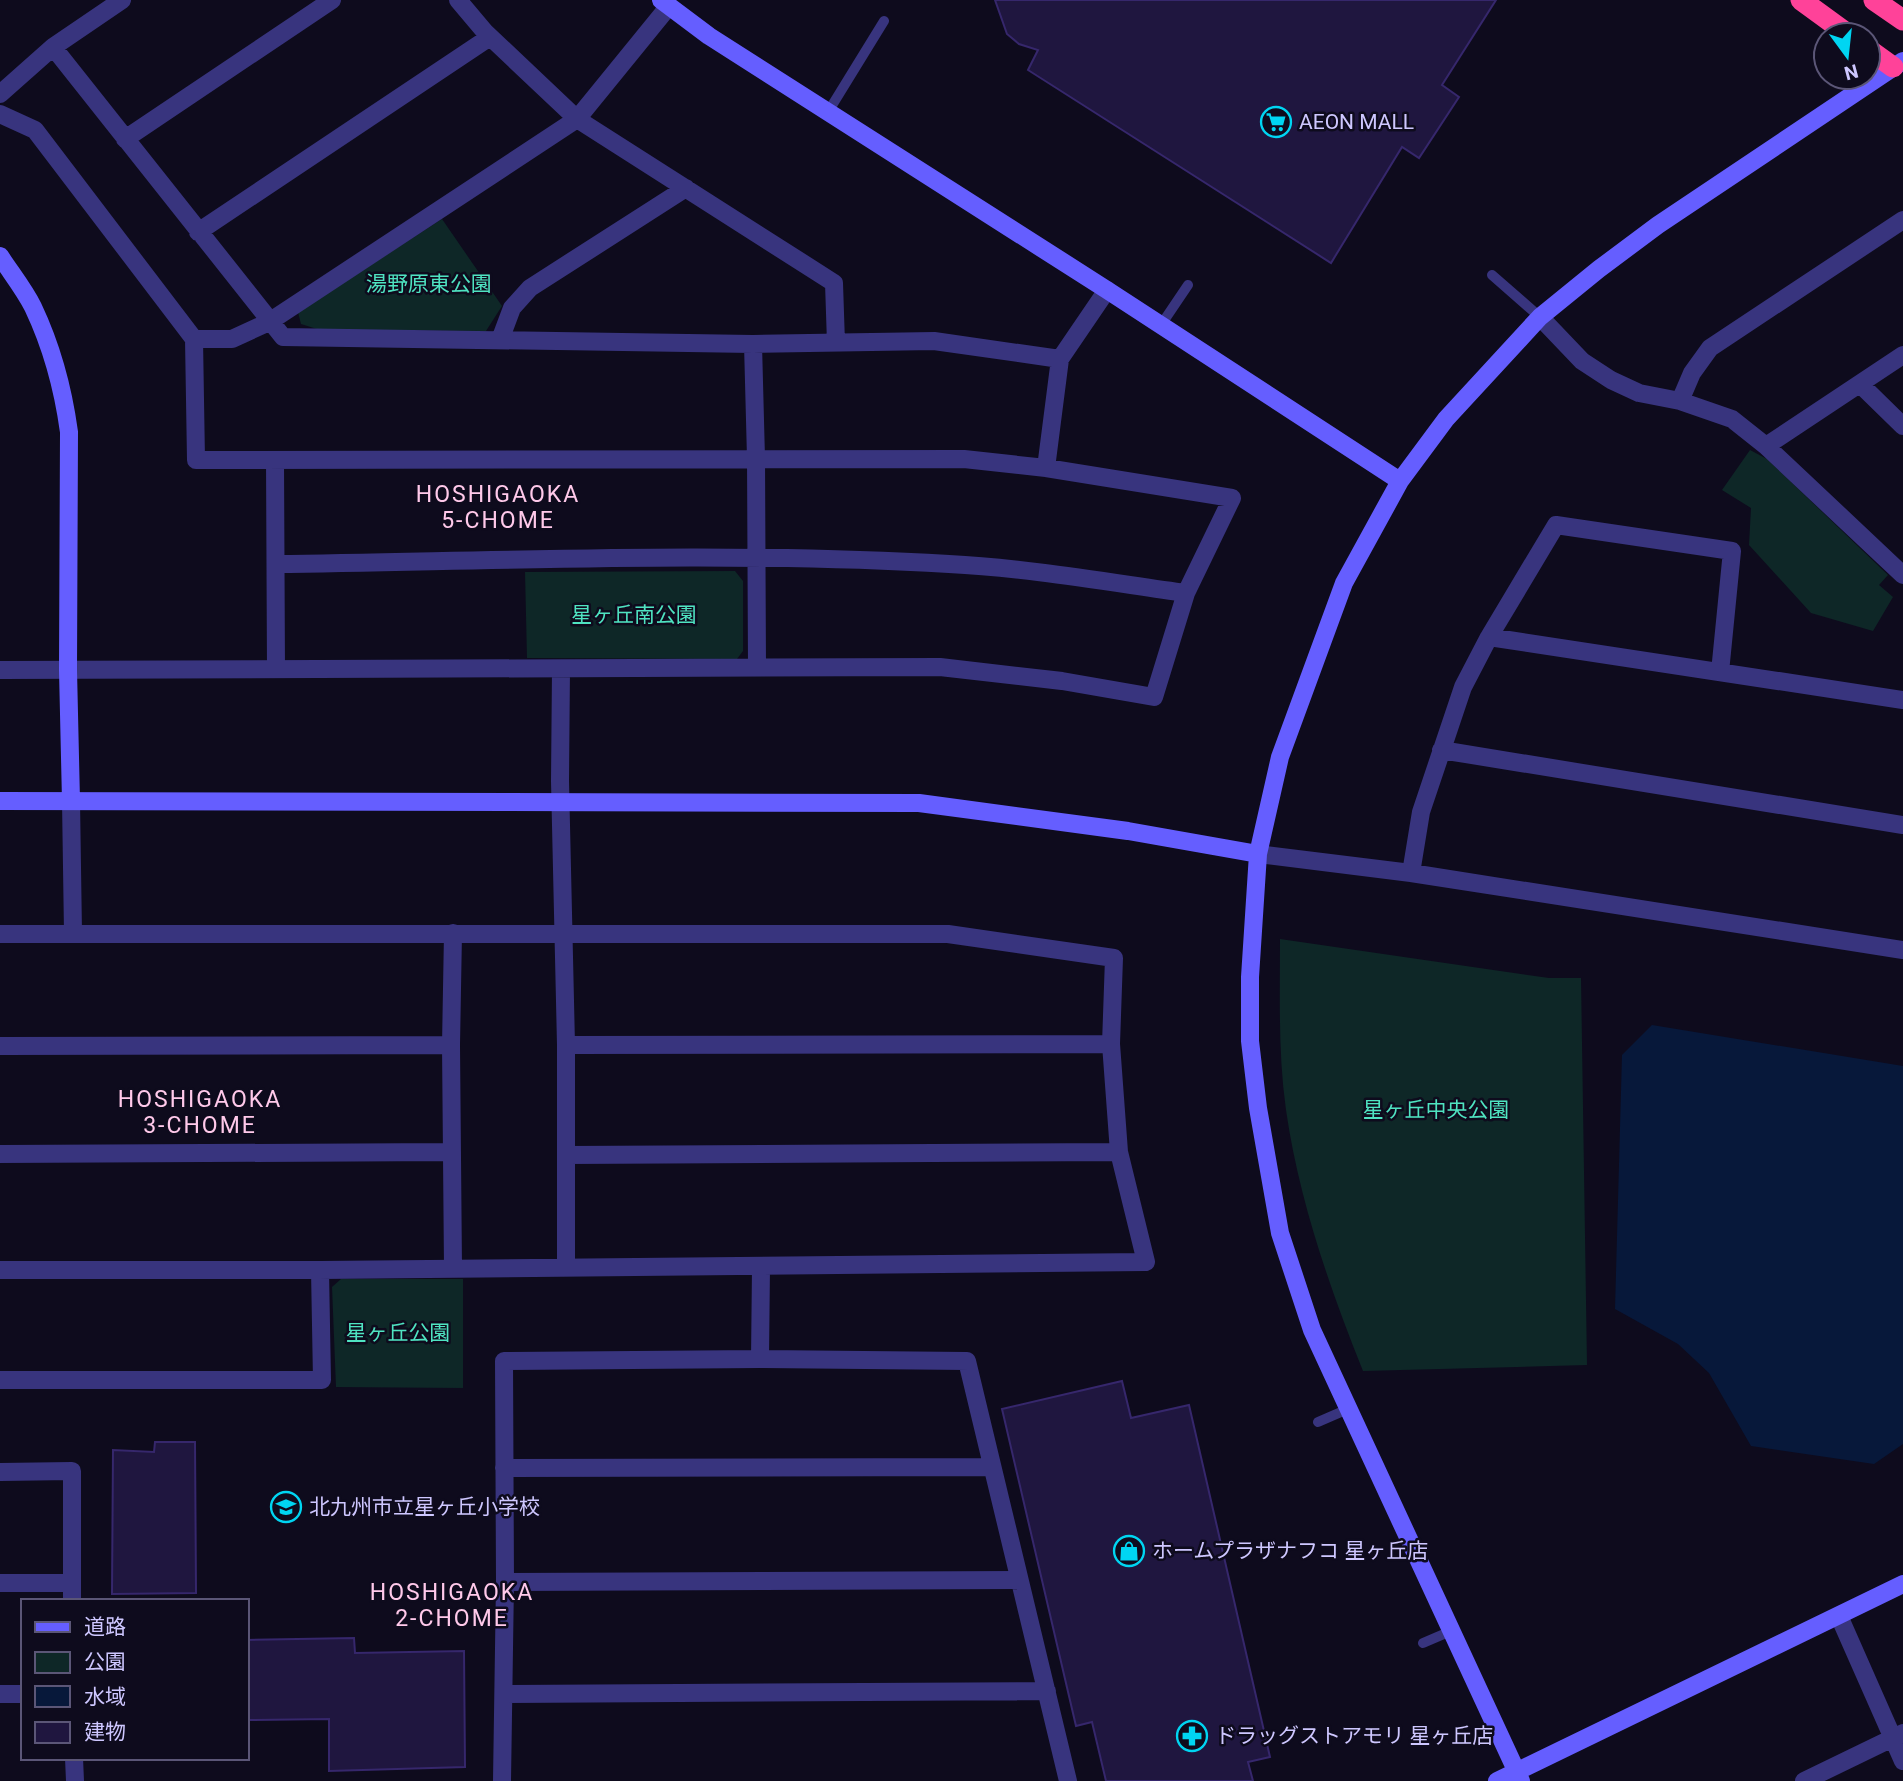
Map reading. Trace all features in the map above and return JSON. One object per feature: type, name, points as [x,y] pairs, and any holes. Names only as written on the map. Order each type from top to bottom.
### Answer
[{"type":"highway","points":[[1801,0],[1830,21]]},
{"type":"highway","points":[[1874,0],[1903,20]]},
{"type":"highway","points":[[1882,57],[1900,67]]},
{"type":"street","points":[[0,94],[53,47],[122,0]]},
{"type":"street","points":[[125,139],[331,0]]},
{"type":"street","points":[[458,0],[490,37],[577,119],[834,283],[836,343]]},
{"type":"street","points":[[194,339],[232,339],[269,322],[577,119],[665,3],[709,36],[1400,481]]},
{"type":"street","points":[[198,232],[490,37]]},
{"type":"street","points":[[53,47],[283,337],[753,344],[934,341],[1060,359]]},
{"type":"street","points":[[1519,1776],[1312,1330],[1280,1233],[1258,1108],[1250,1041],[1250,977],[1258,854],[1280,757],[1344,583],[1400,481],[1446,419],[1540,317],[1658,225],[1900,67]]},
{"type":"street","points":[[0,114],[35,130],[194,339],[196,460],[964,459],[1046,468],[1232,498],[1186,593],[1154,697],[1062,681],[940,667],[0,670]]},
{"type":"street","points":[[499,340],[512,308],[530,288],[685,188]]},
{"type":"street","points":[[1680,401],[1692,373],[1710,348],[1903,220]]},
{"type":"street","points":[[0,257],[32,305],[52,352],[63,393],[69,432],[68,670],[73,933]]},
{"type":"street","points":[[1046,468],[1060,359],[1107,290]]},
{"type":"street","points":[[1540,317],[1583,361],[1611,380],[1639,393],[1680,401],[1732,419],[1766,446],[1903,575]]},
{"type":"street","points":[[753,344],[757,666]]},
{"type":"street","points":[[1766,446],[1903,355]]},
{"type":"street","points":[[1860,384],[1903,426]]},
{"type":"street","points":[[275,461],[276,669]]},
{"type":"street","points":[[1411,873],[1421,812],[1462,687],[1556,525],[1732,551],[1720,672]]},
{"type":"street","points":[[276,564],[756,558],[951,564],[1186,593]]},
{"type":"street","points":[[1489,637],[1903,700]]},
{"type":"street","points":[[561,669],[566,1268]]},
{"type":"street","points":[[1441,750],[1903,825]]},
{"type":"street","points":[[0,801],[919,803],[1128,831],[1258,854],[1411,873],[1903,950]]},
{"type":"street","points":[[453,933],[453,1268]]},
{"type":"street","points":[[0,934],[948,934],[1114,958],[1111,1044],[1119,1152],[1146,1262],[761,1267],[0,1270]]},
{"type":"street","points":[[566,1045],[1111,1044]]},
{"type":"street","points":[[0,1046],[451,1045]]},
{"type":"street","points":[[0,1154],[452,1152]]},
{"type":"street","points":[[566,1155],[1119,1152]]},
{"type":"street","points":[[760,1359],[761,1267]]},
{"type":"street","points":[[0,1380],[323,1380],[320,1270]]},
{"type":"street","points":[[502,1781],[504,1361],[760,1359],[967,1361],[1068,1781]]},
{"type":"street","points":[[504,1468],[992,1466]]},
{"type":"street","points":[[0,1472],[72,1471],[71,1592],[0,1583]]},
{"type":"street","points":[[505,1582],[1019,1580]]},
{"type":"street","points":[[1497,1781],[1519,1776],[1903,1584]]},
{"type":"street","points":[[1839,1616],[1897,1735],[1903,1762]]},
{"type":"street","points":[[503,1694],[1047,1691]]},
{"type":"street","points":[[0,1694],[21,1694]]},
{"type":"street","points":[[1804,1781],[1897,1735]]},
{"type":"street","points":[[74,1760],[75,1781]]},
{"type":"lane","points":[[828,112],[884,21]]},
{"type":"lane","points":[[1492,275],[1540,317]]},
{"type":"lane","points":[[1161,325],[1188,285]]},
{"type":"lane","points":[[1318,1422],[1348,1409]]},
{"type":"lane","points":[[1423,1643],[1451,1631]]},
{"type":"green space","name":"湯野原東公園","points":[[442,219],[502,306],[486,331],[320,330],[301,324],[298,312]]},
{"type":"green space","points":[[1750,450],[1767,459],[1888,575],[1879,585],[1893,597],[1873,631],[1811,613],[1749,545],[1751,508],[1722,490]]},
{"type":"green space","name":"星ヶ丘南公園","points":[[735,571],[743,581],[743,651],[737,659],[527,658],[525,572]]},
{"type":"green space","name":"星ヶ丘中央公園","points":[[1280,939],[1549,978],[1581,978],[1587,1365],[1363,1371],[1317,1242],[1292,1144],[1282,1067]]},
{"type":"green space","name":"星ヶ丘公園","points":[[341,1279],[463,1279],[463,1388],[336,1387],[332,1287]]},
{"type":"water","points":[[1652,1025],[1903,1066],[1903,1444],[1874,1464],[1751,1446],[1709,1373],[1678,1344],[1615,1309],[1622,1055]]},
{"type":"building","name":"AEON MALL","points":[[995,0],[1496,0],[1442,85],[1459,97],[1419,158],[1402,147],[1331,263],[1028,70],[1038,50],[1019,44],[1007,34]]},
{"type":"building","name":"ホームプラザナフコ 星ヶ丘店","points":[[1122,1381],[1131,1418],[1189,1405],[1270,1757],[1248,1762],[1253,1781],[1106,1781],[1092,1722],[1076,1726],[1002,1409]]},
{"type":"building","points":[[155,1442],[195,1442],[196,1593],[112,1594],[113,1450],[154,1452]]},
{"type":"building","points":[[354,1638],[355,1653],[464,1651],[465,1767],[329,1771],[329,1719],[248,1720],[248,1640]]},
{"type":"place","name":"AEON MALL","points":[[1276,122]]},
{"type":"place","name":"北九州市立星ヶ丘小学校","points":[[286,1507]]},
{"type":"place","name":"ホームプラザナフコ 星ヶ丘店","points":[[1129,1551]]},
{"type":"place","name":"ドラッグストアモリ 星ヶ丘店","points":[[1192,1736]]},
{"type":"district","name":"HOSHIGAOKA 5-CHOME","points":[[498,507]]},
{"type":"district","name":"HOSHIGAOKA 3-CHOME","points":[[200,1112]]},
{"type":"district","name":"HOSHIGAOKA 2-CHOME","points":[[452,1605]]}]
